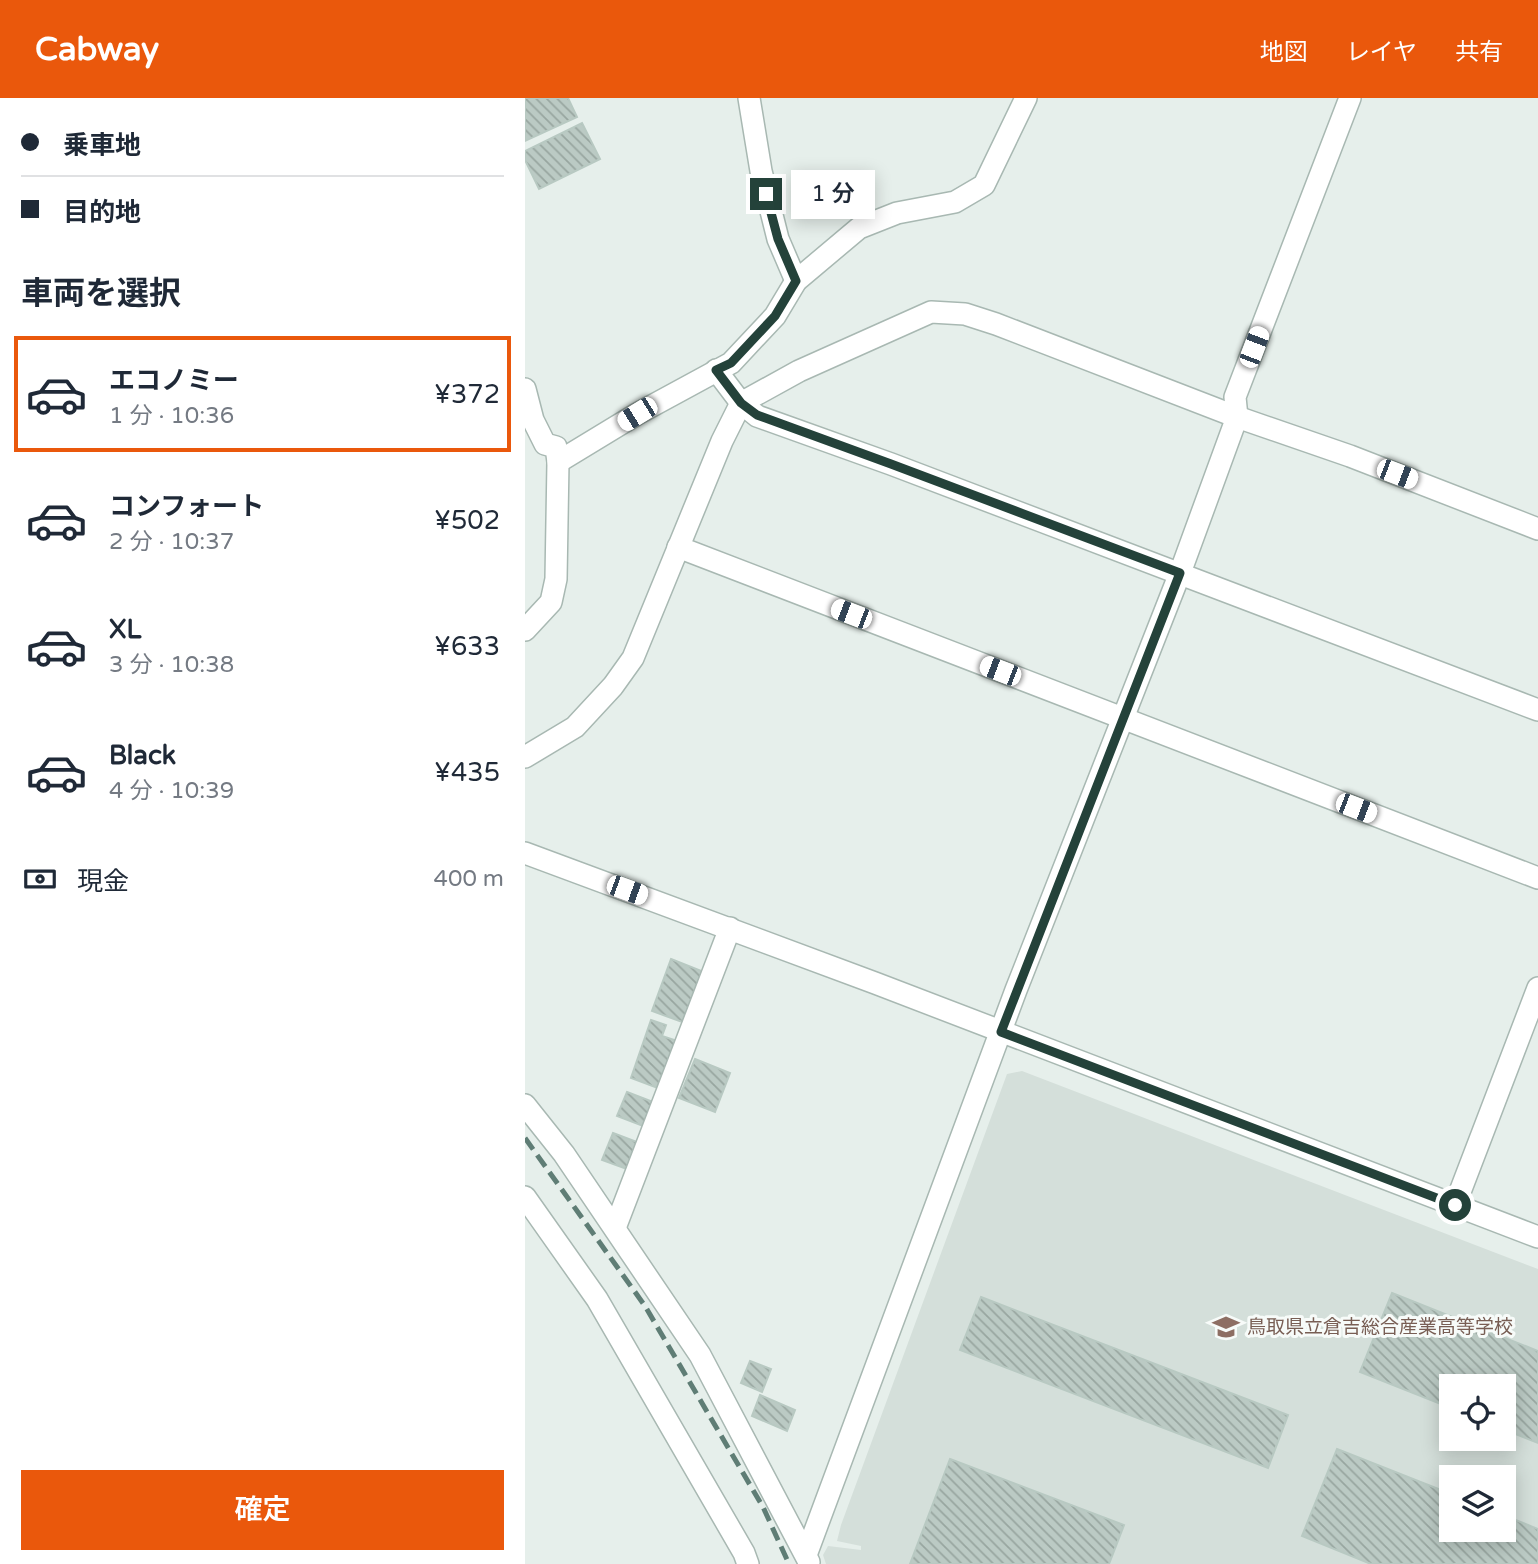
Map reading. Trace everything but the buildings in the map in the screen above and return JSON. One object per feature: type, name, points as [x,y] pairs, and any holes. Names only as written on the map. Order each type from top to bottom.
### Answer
[{"type":"street","points":[[749,98],[761,171],[778,239],[796,281]]},
{"type":"street","points":[[558,463],[637,414],[731,363],[775,316],[796,281],[859,228],[897,213],[955,202],[984,185],[1025,98]]},
{"type":"street","points":[[808,1559],[1001,1032],[1180,573],[1237,417],[1234,397],[1350,98]]},
{"type":"street","points":[[525,757],[575,727],[613,686],[633,658],[722,441],[741,403],[799,372],[931,312],[965,314],[996,324],[1538,529]]},
{"type":"street","points":[[716,370],[741,403],[757,415],[1538,710]]},
{"type":"street","points":[[525,389],[533,420],[545,444],[556,447],[558,463],[556,579],[551,602],[525,630]]},
{"type":"street","points":[[678,547],[1538,878]]},
{"type":"street","points":[[525,853],[730,928],[1538,1237]]},
{"type":"street","points":[[615,1228],[730,928]]},
{"type":"street","points":[[1455,1205],[1538,988]]},
{"type":"street","points":[[525,1105],[564,1154],[700,1355],[808,1559]]},
{"type":"street","points":[[525,1197],[597,1299],[748,1564]]},
{"type":"shaded area","name":"鳥取県立倉吉総合産業高等学校","points":[[1022,1071],[1538,1269],[1538,1564],[826,1564],[823,1555],[828,1546],[861,1550],[861,1546],[837,1541],[1007,1074]]},
{"type":"railway","points":[[525,1138],[645,1306],[763,1507],[789,1564]]},
{"type":"place","name":"鳥取県立倉吉総合産業高等学校","points":[[1226,1327]]},
{"type":"route","points":[[766,194],[778,239],[796,281],[775,316],[731,363],[716,370],[741,403],[757,415],[1180,573],[1001,1032],[1455,1205]]}]
